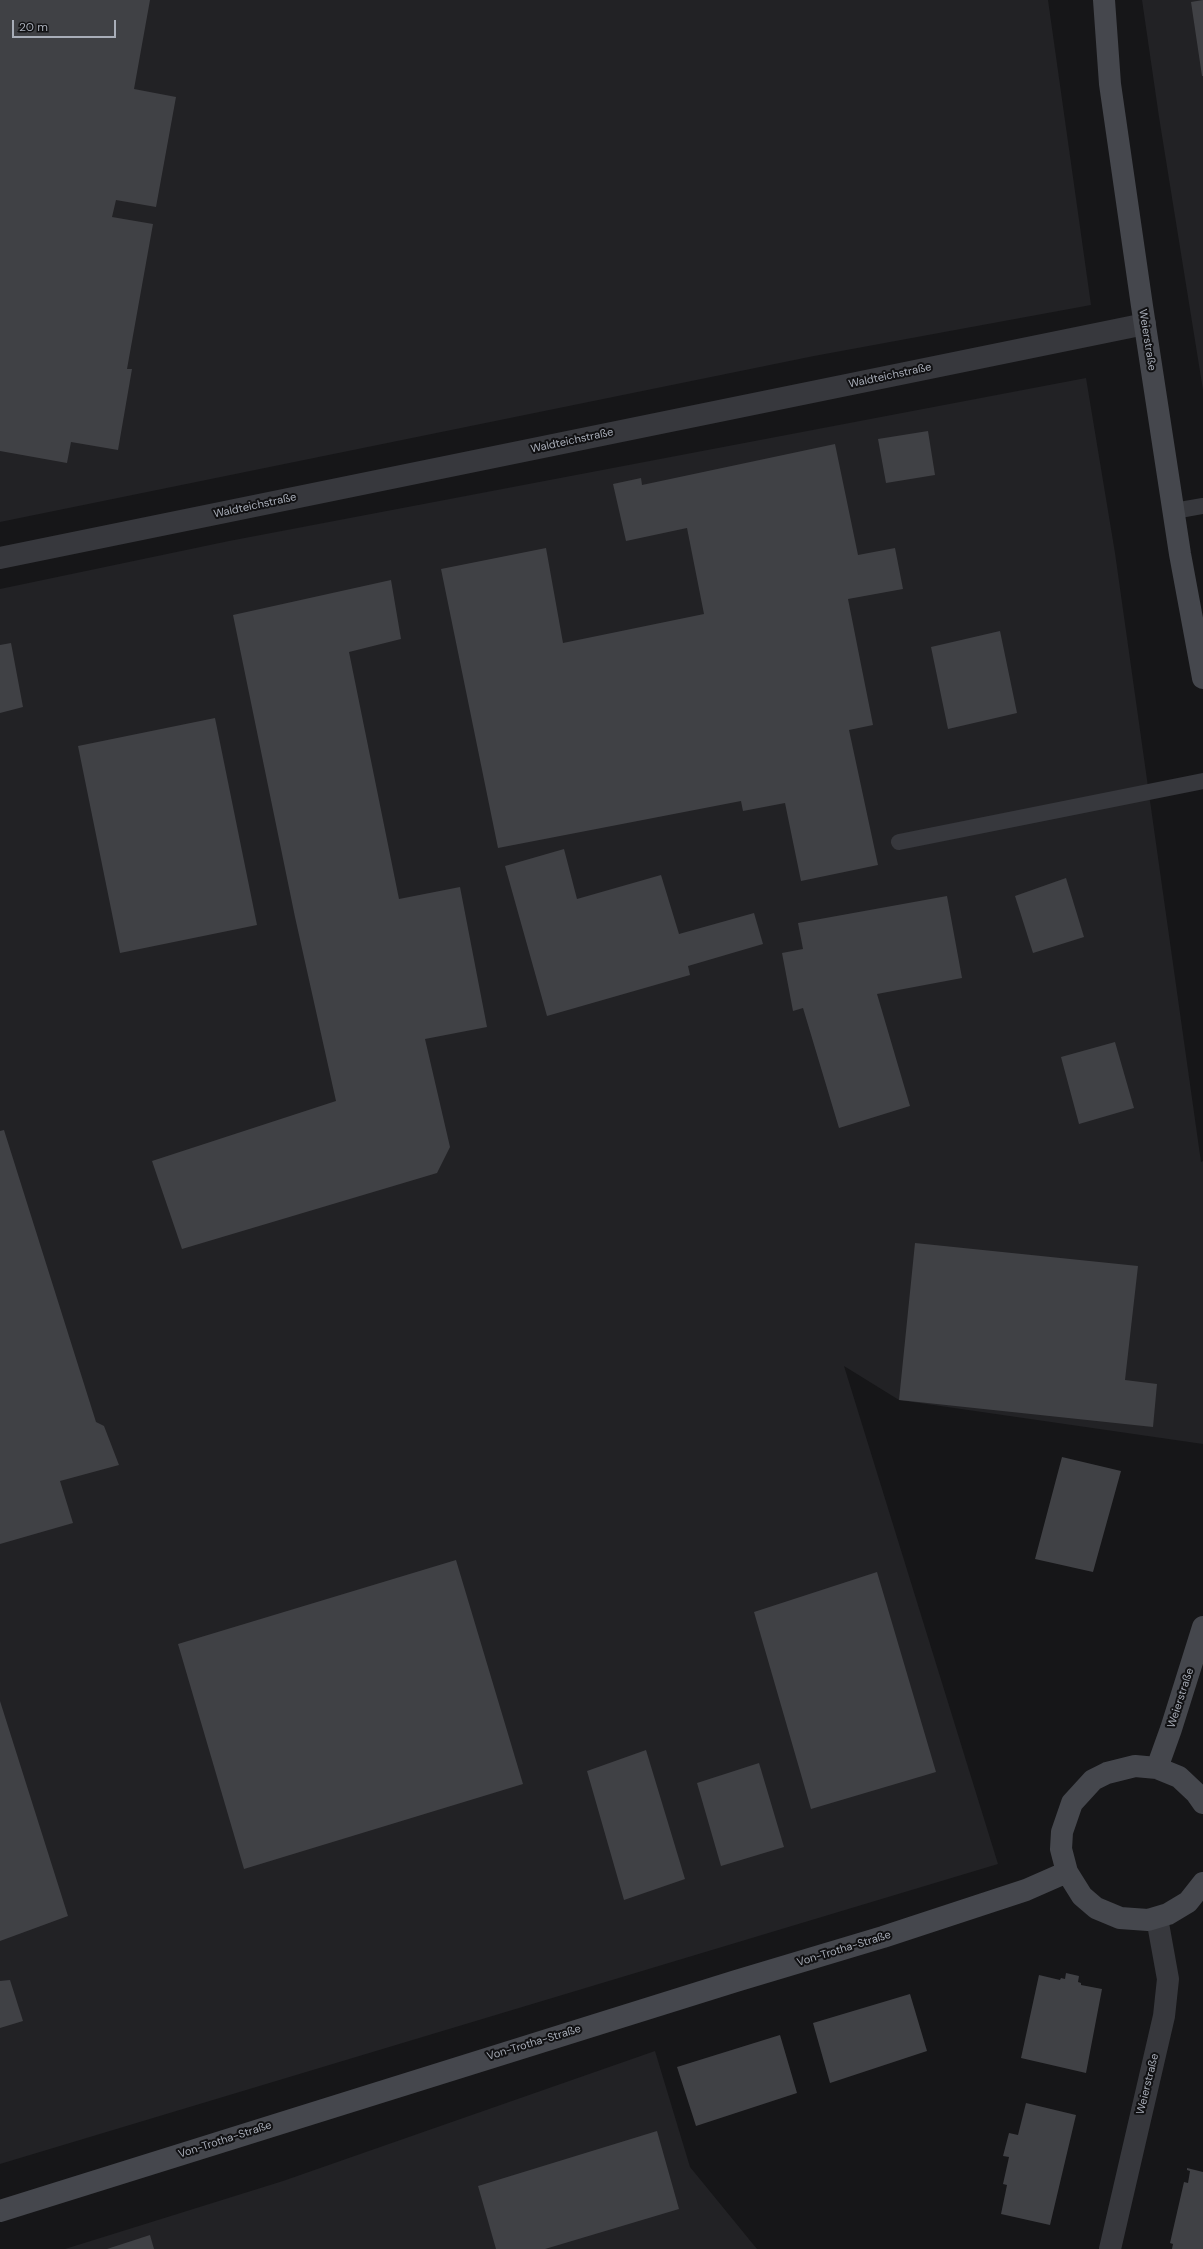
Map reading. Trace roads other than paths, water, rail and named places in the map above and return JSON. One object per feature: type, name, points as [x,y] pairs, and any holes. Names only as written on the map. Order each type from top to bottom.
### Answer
[{"type":"main road","name":"Weierstraße","points":[[1104,0],[1110,84],[1145,324],[1174,511],[1203,678]]},
{"type":"main road","name":"Weierstraße","points":[[1156,1768],[1174,1722],[1203,1627]]},
{"type":"main road","points":[[1203,1803],[1183,1781],[1168,1772],[1156,1768],[1135,1766],[1121,1768],[1093,1780],[1080,1792],[1072,1803],[1062,1832],[1061,1849],[1067,1872],[1082,1896],[1103,1912],[1130,1920],[1157,1918],[1168,1914],[1188,1902],[1203,1883]]},
{"type":"main road","name":"Von-Trotha-Straße","points":[[0,2211],[714,1987],[905,1930],[1026,1890],[1067,1872]]},
{"type":"street","name":"Waldteichstraße","points":[[0,558],[1145,324]]},
{"type":"street","name":"Weierstraße","points":[[1110,2249],[1164,2016],[1168,1978],[1157,1918]]},
{"type":"lane","points":[[1174,511],[1203,506]]},
{"type":"lane","points":[[899,842],[1203,781]]}]
